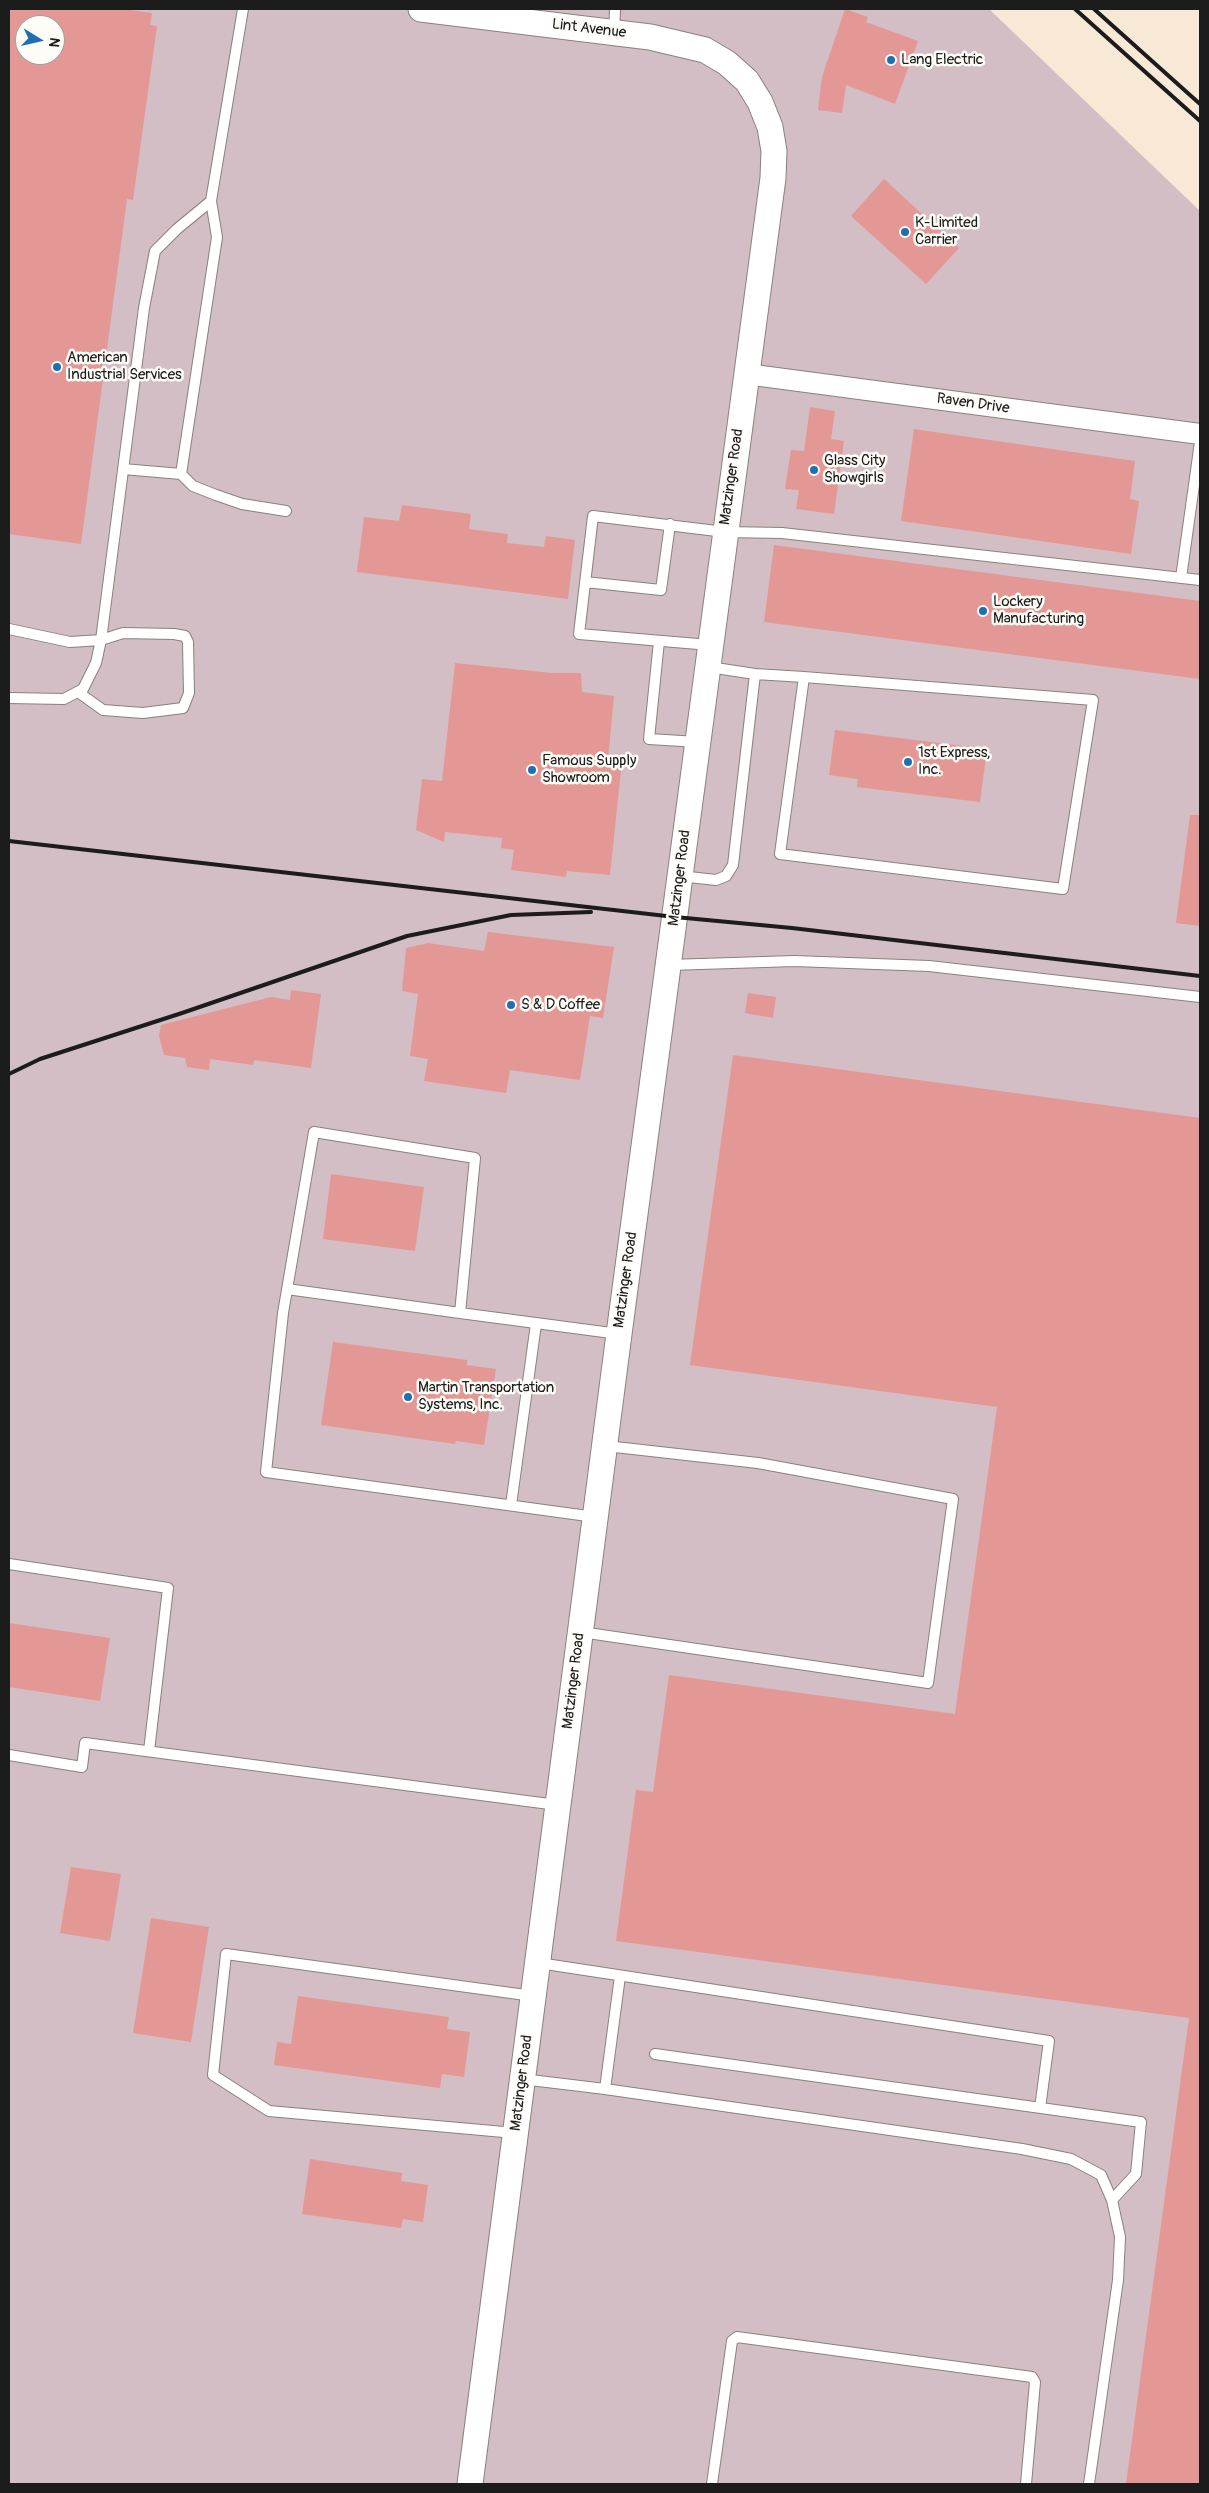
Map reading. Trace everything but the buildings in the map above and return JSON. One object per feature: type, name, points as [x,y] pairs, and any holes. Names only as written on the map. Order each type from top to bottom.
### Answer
[{"type":"street","name":"Lint Avenue","points":[[421,9],[614,21],[705,50],[727,63],[747,81]]},
{"type":"street","name":"Matzinger Road","points":[[470,2484],[619,1334],[773,178],[774,151],[770,127],[760,102],[747,81]]},
{"type":"street","name":"Raven Drive","points":[[746,374],[1200,434]]},
{"type":"lane","points":[[180,474],[217,237],[211,201],[243,9]]},
{"type":"lane","points":[[9,698],[64,699],[83,689],[96,663],[101,640],[144,308],[155,252],[177,229],[211,201]]},
{"type":"lane","points":[[1181,578],[1200,442]]},
{"type":"lane","points":[[123,470],[180,474],[193,486],[242,504],[286,511]]},
{"type":"lane","points":[[804,677],[780,854],[1063,889],[1094,700],[804,677],[755,674],[710,656],[659,641],[579,634],[593,516],[725,532],[782,533],[1200,580]]},
{"type":"lane","points":[[585,582],[661,590],[670,524]]},
{"type":"lane","points":[[9,629],[70,642],[101,640],[123,633],[184,636],[188,642],[189,693],[183,708],[143,713],[103,710],[78,692]]},
{"type":"lane","points":[[659,641],[649,739],[698,742]]},
{"type":"lane","points":[[680,876],[716,880],[726,876],[733,865],[755,674]]},
{"type":"lane","points":[[669,965],[795,961],[929,966],[1200,997]]},
{"type":"lane","points":[[460,1313],[475,1158],[314,1132],[287,1289],[266,1472],[596,1517]]},
{"type":"lane","points":[[287,1289],[619,1334]]},
{"type":"lane","points":[[511,1505],[536,1324]]},
{"type":"lane","points":[[580,1632],[928,1683],[953,1499],[758,1463],[606,1446]]},
{"type":"lane","points":[[9,1564],[168,1588],[149,1751]]},
{"type":"lane","points":[[9,1755],[82,1767],[85,1743],[558,1805]]},
{"type":"lane","points":[[515,2133],[269,2111],[213,2075],[226,1954],[533,1996]]},
{"type":"lane","points":[[539,1963],[1050,2042],[1040,2108]]},
{"type":"lane","points":[[605,2089],[620,1976]]},
{"type":"lane","points":[[655,2054],[1141,2122],[1136,2174],[1112,2200]]},
{"type":"lane","points":[[522,2079],[605,2089],[1012,2148],[1071,2159],[1101,2175],[1112,2200],[1120,2237],[1118,2280],[1089,2484]]},
{"type":"lane","points":[[712,2484],[732,2341],[737,2337],[1032,2377],[1035,2382],[1026,2484]]},
{"type":"shaded area","points":[[9,9],[989,9],[1200,211],[1200,2484],[9,2484]]},
{"type":"railway","points":[[1075,9],[1200,121]]},
{"type":"railway","points":[[1094,9],[1200,104]]},
{"type":"railway","points":[[9,841],[675,917],[792,928],[1200,976]]},
{"type":"railway","points":[[9,1074],[40,1059],[182,1013],[407,936],[511,915],[591,912]]},
{"type":"place","name":"Lang Electric","points":[[891,60]]},
{"type":"place","name":"K-Limited Carrier","points":[[905,232]]},
{"type":"place","name":"American Industrial Services","points":[[57,367]]},
{"type":"place","name":"Glass City Showgirls","points":[[814,470]]},
{"type":"place","name":"Lockery Manufacturing","points":[[983,611]]},
{"type":"place","name":"1st Express, Inc.","points":[[908,762]]},
{"type":"place","name":"Famous Supply Showroom","points":[[532,770]]},
{"type":"place","name":"S & D Coffee","points":[[511,1005]]},
{"type":"place","name":"Martin Transportation Systems, Inc.","points":[[408,1397]]}]
